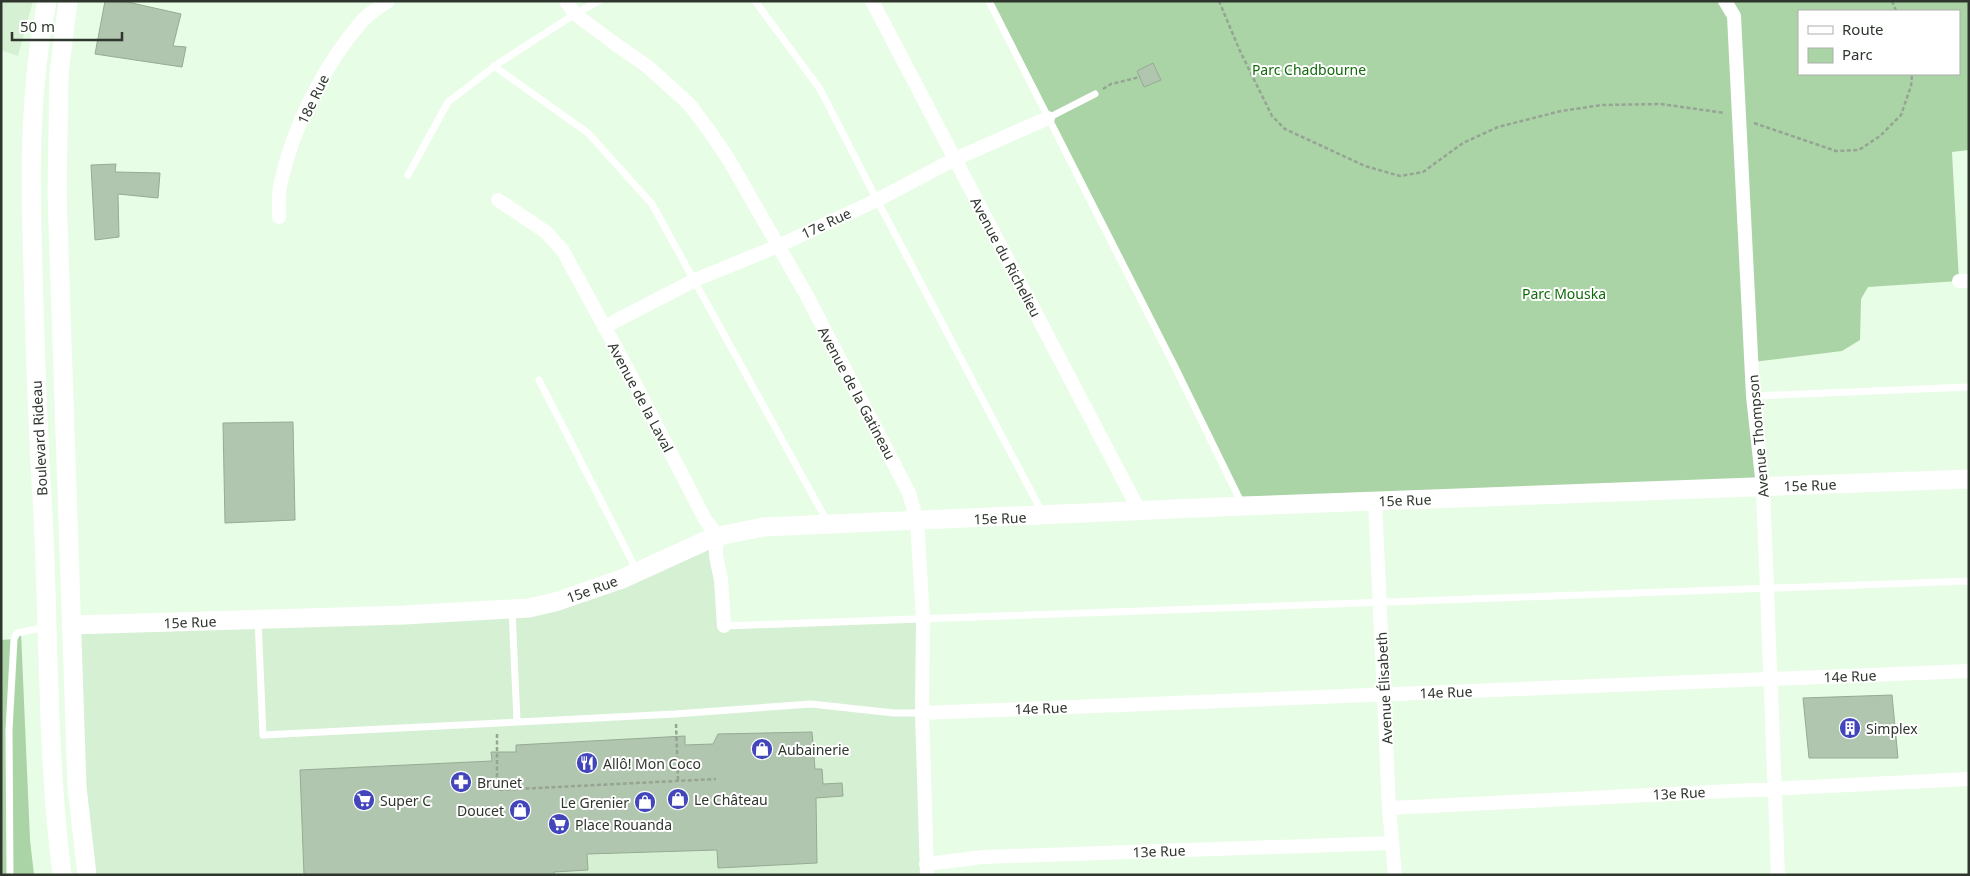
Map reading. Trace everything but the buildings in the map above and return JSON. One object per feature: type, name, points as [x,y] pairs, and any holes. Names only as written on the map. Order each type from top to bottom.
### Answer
[{"type":"street","name":"Boulevard Rideau","points":[[47,1],[33,100],[31,202],[36,377],[45,556],[46,627],[62,875]]},
{"type":"street","name":"Boulevard Rideau","points":[[68,1],[59,74],[57,193],[77,787],[87,875]]},
{"type":"street","name":"18e Rue","points":[[279,217],[280,184],[289,152],[309,103],[328,69],[364,18],[388,1]]},
{"type":"street","name":"Avenue de la Gatineau","points":[[566,1],[576,14],[647,66],[689,104],[708,129],[729,160],[807,296],[909,493],[917,521],[923,619],[922,713],[927,869]]},
{"type":"street","name":"Avenue du Richelieu","points":[[872,1],[1140,512]]},
{"type":"street","name":"Avenue Thompson","points":[[1725,1],[1734,16],[1753,396],[1763,487],[1778,874]]},
{"type":"street","name":"17e Rue","points":[[604,327],[695,280],[778,246],[876,200],[954,159],[1048,118]]},
{"type":"street","name":"Avenue de la Laval","points":[[498,200],[546,232],[563,251],[622,357],[706,521],[712,528],[721,580],[724,626]]},
{"type":"street","name":"15e Rue","points":[[46,627],[528,608],[555,602],[622,579],[714,537],[764,527],[1244,506],[1969,479]]},
{"type":"street","name":"Avenue Élisabeth","points":[[1375,501],[1389,808],[1395,875]]},
{"type":"street","name":"14e Rue","points":[[922,713],[1969,671]]},
{"type":"street","name":"13e Rue","points":[[1389,808],[1969,779]]},
{"type":"street","name":"13e Rue","points":[[927,869],[984,857],[1392,842]]},
{"type":"lane","points":[[408,175],[448,102],[494,66],[599,1]]},
{"type":"lane","points":[[755,1],[820,89],[876,200],[1044,516]]},
{"type":"lane","points":[[989,1],[1244,506]]},
{"type":"lane","points":[[494,66],[588,133],[652,204],[829,524]]},
{"type":"lane","points":[[1048,118],[1095,94]]},
{"type":"lane","points":[[538,380],[637,571]]},
{"type":"lane","points":[[1753,396],[1969,387]]},
{"type":"lane","points":[[724,626],[1969,581]]},
{"type":"lane","points":[[512,610],[517,721]]},
{"type":"lane","points":[[258,619],[263,735],[676,714],[811,704],[894,713],[922,713]]},
{"type":"lane","points":[[10,875],[9,730],[14,639],[17,633],[46,627]]},
{"type":"path","points":[[1219,1],[1240,51],[1272,116],[1285,129],[1365,166],[1400,176],[1423,172],[1464,143],[1498,127],[1561,110],[1602,105],[1661,104],[1721,112],[1836,151],[1859,150],[1880,136],[1901,115],[1911,86],[1912,75]]},
{"type":"path","points":[[1111,84],[1140,77]]},
{"type":"path","points":[[676,714],[678,780]]},
{"type":"path","points":[[497,722],[497,790],[716,779]]},
{"type":"shaded area","points":[[1,1],[33,1],[18,56],[1,50]]},
{"type":"shaded area","name":"Place Rouanda","points":[[709,540],[725,626],[923,619],[927,875],[87,875],[71,625],[529,608]]},
{"type":"green space","name":"Parc Mouska","points":[[989,1],[1969,1],[1969,150],[1952,152],[1959,281],[1868,287],[1861,299],[1860,340],[1842,351],[1753,362],[1763,487],[1243,506]]},
{"type":"green space","points":[[21,632],[30,840],[34,875],[1,875],[1,640],[14,639]]},
{"type":"place","name":"Simplex","points":[[1850,728]]},
{"type":"place","name":"Aubainerie","points":[[762,749]]},
{"type":"place","name":"Allô! Mon Coco","points":[[587,763]]},
{"type":"place","name":"Brunet","points":[[461,782]]},
{"type":"place","name":"Le Château","points":[[678,799]]},
{"type":"place","name":"Super C","points":[[364,800]]},
{"type":"place","name":"Le Grenier","points":[[645,802]]},
{"type":"place","name":"Doucet","points":[[520,810]]},
{"type":"place","name":"Place Rouanda","points":[[559,824]]},
{"type":"park label","name":"Parc Chadbourne","points":[[1309,69]]}]
